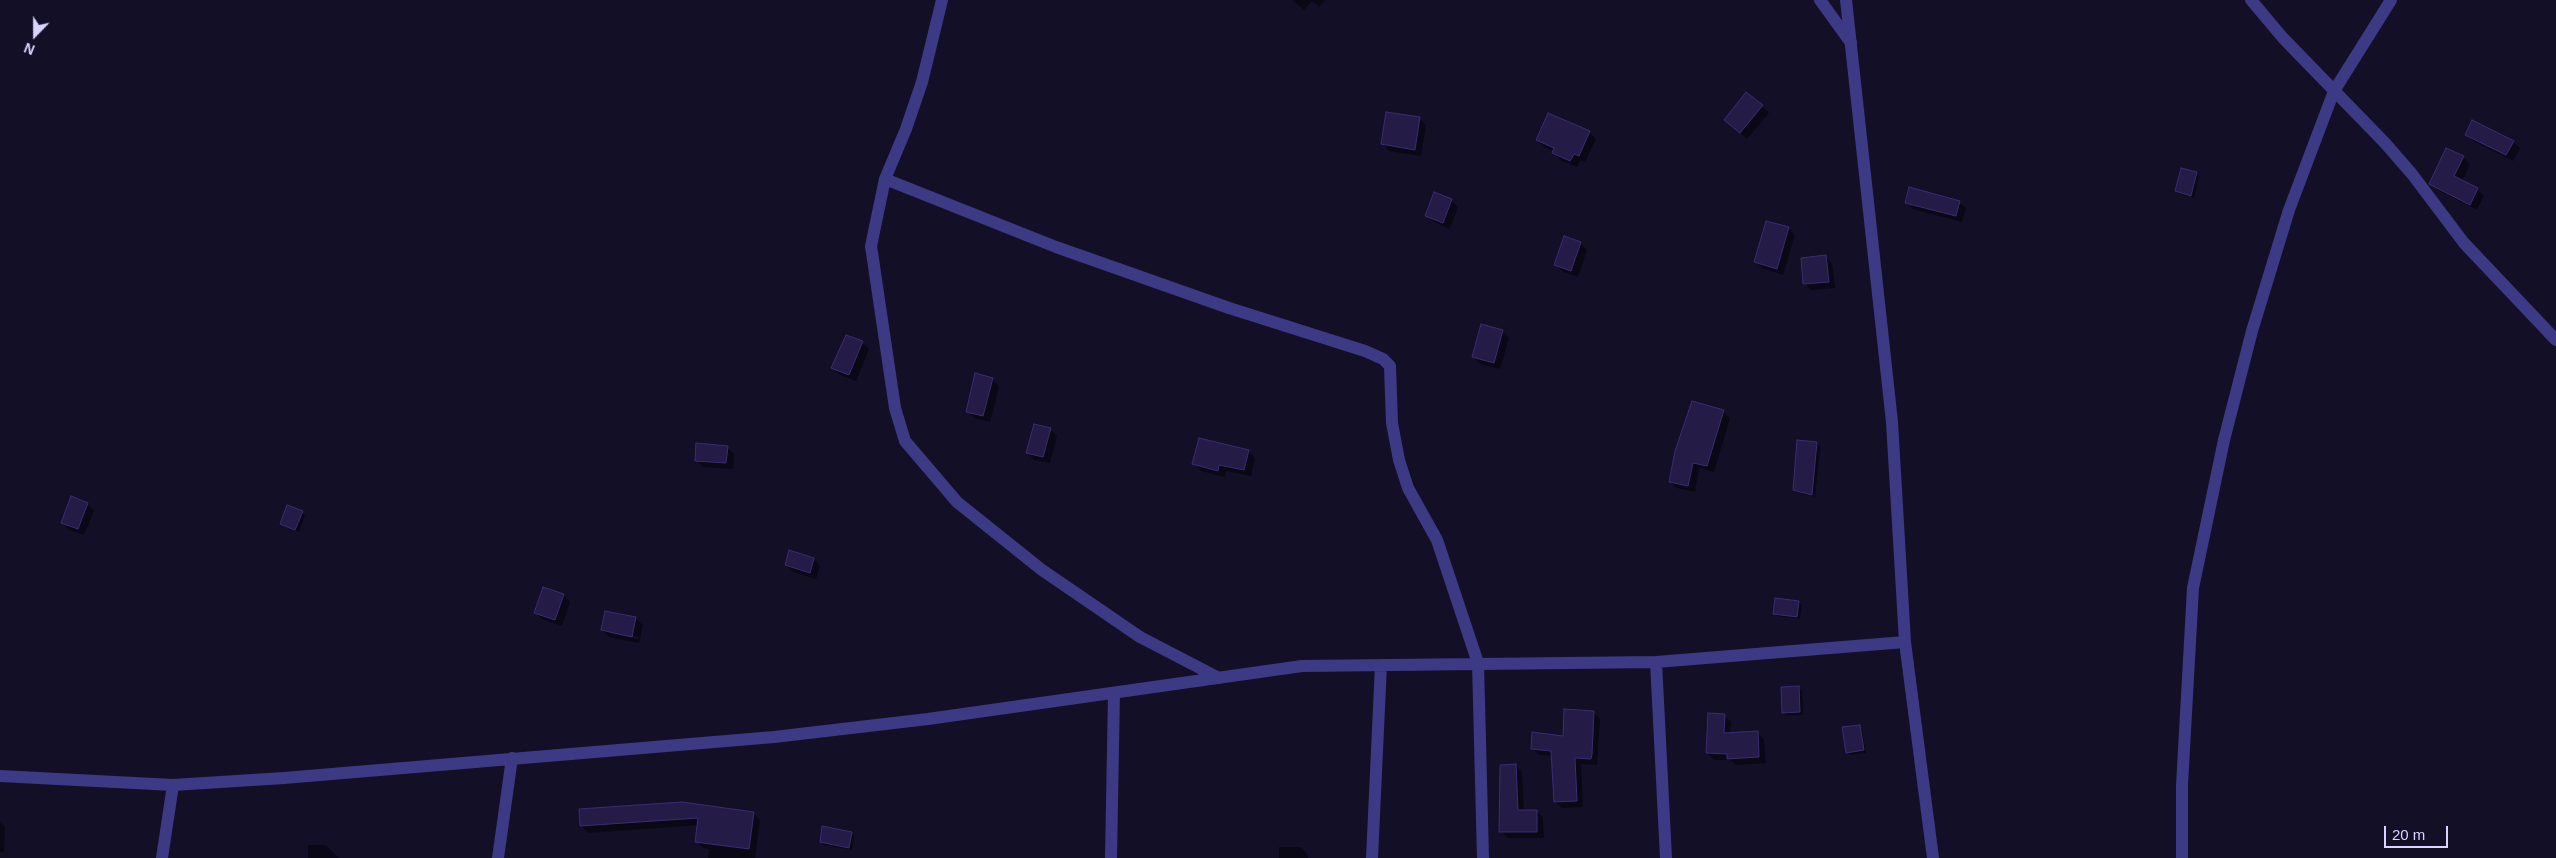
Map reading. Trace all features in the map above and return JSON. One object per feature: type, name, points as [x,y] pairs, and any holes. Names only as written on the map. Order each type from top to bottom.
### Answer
[{"type":"street","points":[[942,0],[922,82],[906,129],[885,179],[871,246],[895,408],[905,441],[957,502],[1042,570],[1140,637],[1219,678]]},
{"type":"street","points":[[1820,0],[1851,43]]},
{"type":"street","points":[[1846,0],[1892,422],[1905,642],[1933,858]]},
{"type":"street","points":[[2251,0],[2412,174],[2464,243],[2556,340]]},
{"type":"street","points":[[2182,858],[2182,785],[2192,588],[2224,440],[2252,331],[2289,210],[2334,91],[2391,0]]},
{"type":"street","points":[[885,179],[1056,247],[1229,308],[1351,346],[1383,359],[1390,366],[1392,422],[1399,460],[1408,488],[1437,540],[1478,663],[1483,858]]},
{"type":"street","points":[[0,776],[173,785],[395,770],[512,758],[774,737],[1114,693],[1302,666],[1656,662],[1905,642]]},
{"type":"street","points":[[1656,662],[1666,858]]},
{"type":"street","points":[[1372,858],[1381,665]]},
{"type":"street","points":[[1111,858],[1114,693]]},
{"type":"street","points":[[498,858],[512,758]]},
{"type":"street","points":[[162,858],[173,785]]},
{"type":"building","points":[[1746,92],[1763,105],[1740,133],[1724,120]]},
{"type":"building","points":[[1386,112],[1420,117],[1415,150],[1381,144]]},
{"type":"building","points":[[1548,113],[1590,131],[1579,156],[1574,154],[1570,161],[1552,153],[1554,148],[1536,140]]},
{"type":"building","points":[[2472,120],[2514,141],[2506,155],[2465,135]]},
{"type":"building","points":[[2446,148],[2464,156],[2454,176],[2478,188],[2470,205],[2429,184]]},
{"type":"building","points":[[2181,168],[2197,172],[2191,196],[2175,191]]},
{"type":"building","points":[[1909,187],[1960,201],[1956,216],[1905,203]]},
{"type":"building","points":[[1434,192],[1452,199],[1443,223],[1425,216]]},
{"type":"building","points":[[1766,221],[1789,227],[1777,269],[1754,262]]},
{"type":"building","points":[[1564,236],[1581,242],[1571,271],[1554,265]]},
{"type":"building","points":[[1826,255],[1829,282],[1803,284],[1801,258]]},
{"type":"building","points":[[1481,324],[1503,330],[1494,363],[1472,357]]},
{"type":"building","points":[[846,335],[863,341],[849,375],[831,368]]},
{"type":"building","points":[[975,373],[993,378],[983,416],[966,412]]},
{"type":"building","points":[[1692,401],[1724,410],[1707,466],[1693,463],[1688,486],[1669,482],[1675,451]]},
{"type":"building","points":[[1034,424],[1051,428],[1043,457],[1026,453]]},
{"type":"building","points":[[1199,438],[1249,450],[1244,470],[1219,465],[1218,471],[1192,464]]},
{"type":"building","points":[[1797,440],[1817,442],[1812,495],[1793,490]]},
{"type":"building","points":[[696,443],[728,446],[726,463],[695,461]]},
{"type":"building","points":[[71,496],[88,503],[78,529],[61,523]]},
{"type":"building","points":[[287,505],[303,511],[295,530],[280,524]]},
{"type":"building","points":[[789,550],[814,558],[810,573],[785,565]]},
{"type":"building","points":[[543,587],[564,594],[555,620],[534,613]]},
{"type":"building","points":[[1775,598],[1799,601],[1797,617],[1773,614]]},
{"type":"building","points":[[605,611],[636,617],[632,637],[601,630]]},
{"type":"building","points":[[1799,686],[1800,712],[1782,713],[1781,687]]},
{"type":"building","points":[[1564,709],[1594,711],[1592,754],[1591,759],[1575,758],[1577,801],[1554,802],[1551,751],[1531,749],[1532,732],[1563,736]]},
{"type":"building","points":[[1708,713],[1725,714],[1724,733],[1758,731],[1759,757],[1727,759],[1727,754],[1706,753]]},
{"type":"building","points":[[1860,725],[1864,750],[1846,753],[1842,727]]},
{"type":"building","points":[[1516,764],[1518,810],[1537,810],[1537,832],[1499,832],[1500,765]]},
{"type":"building","points":[[682,802],[754,812],[749,849],[695,842],[698,818],[580,826],[579,809]]},
{"type":"building","points":[[822,826],[852,832],[849,848],[820,842]]}]
